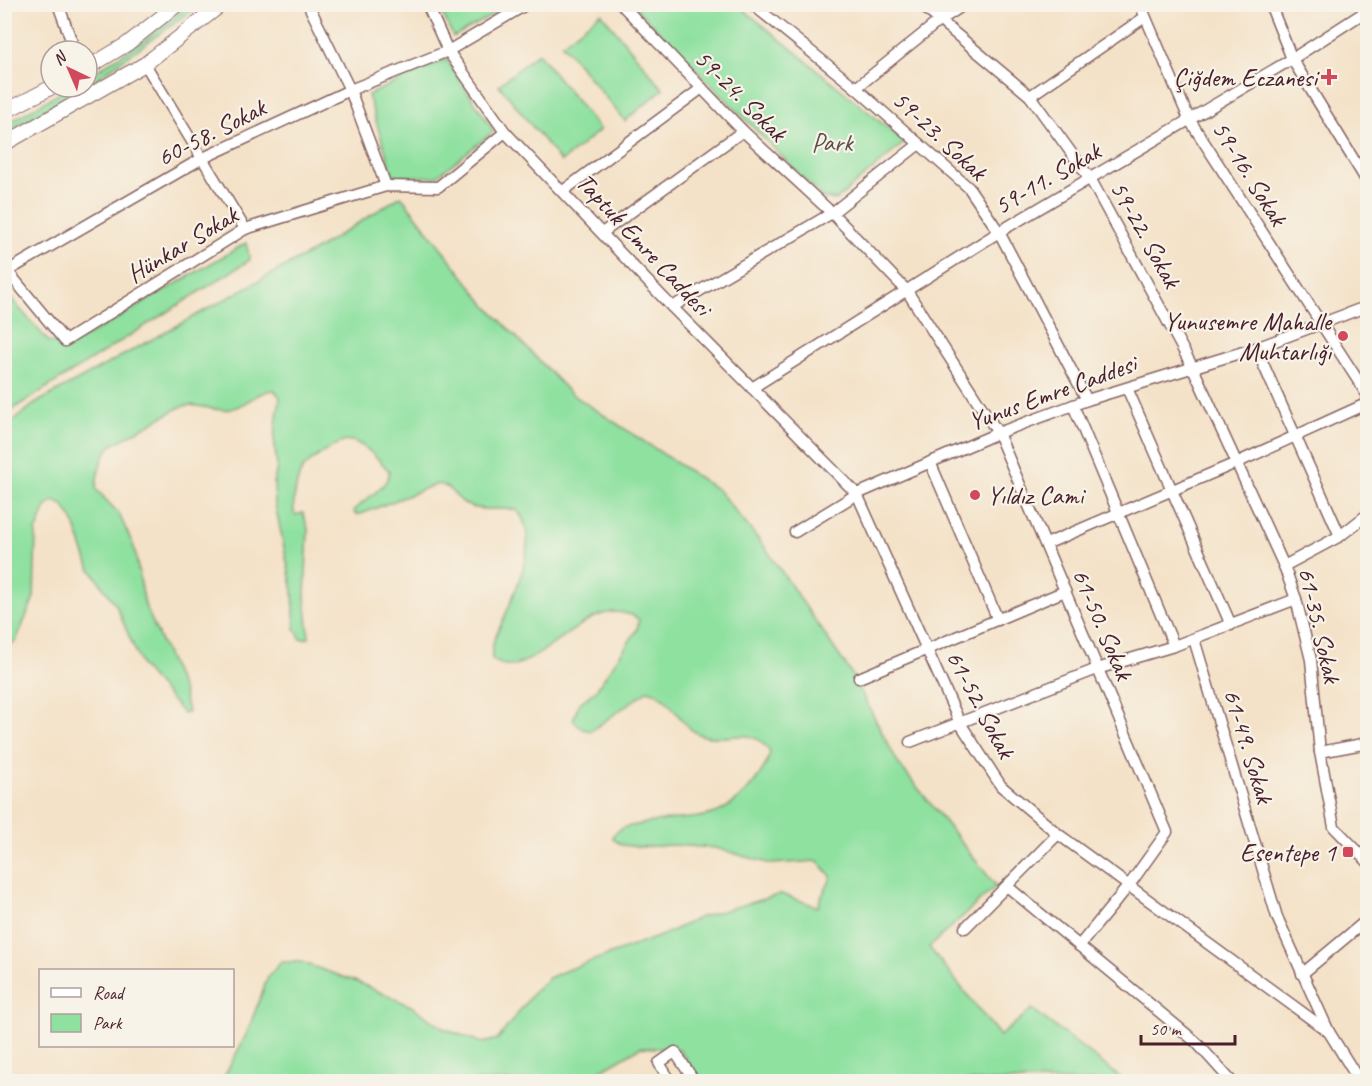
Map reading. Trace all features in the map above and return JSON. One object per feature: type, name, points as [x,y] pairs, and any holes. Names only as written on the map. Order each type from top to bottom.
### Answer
[{"type":"street","points":[[58,4],[71,39]]},
{"type":"street","points":[[99,61],[127,44],[178,4]]},
{"type":"street","points":[[4,144],[145,64],[222,4]]},
{"type":"street","points":[[309,4],[350,90],[386,186]]},
{"type":"street","name":"Taptuk Emre Caddesi","points":[[427,4],[448,51],[505,132],[563,190],[672,307],[857,494]]},
{"type":"street","name":"59-24. Sokak","points":[[621,4],[743,131],[832,213],[907,291]]},
{"type":"street","name":"59-23. Sokak","points":[[752,4],[856,88],[969,188],[999,232],[1087,400]]},
{"type":"street","name":"59-22. Sokak","points":[[920,4],[1030,96],[1091,180],[1193,368]]},
{"type":"street","points":[[856,88],[939,21],[965,4]]},
{"type":"street","name":"59-16. Sokak","points":[[1140,4],[1190,119],[1320,325],[1368,396]]},
{"type":"street","points":[[1270,4],[1292,59],[1368,183]]},
{"type":"street","name":"60-58. Sokak","points":[[6,273],[201,159],[350,90],[448,51],[519,6]]},
{"type":"street","name":"59-11. Sokak","points":[[752,388],[999,232],[1091,180],[1292,59],[1368,10]]},
{"type":"street","points":[[1030,96],[1145,17]]},
{"type":"street","points":[[145,64],[245,229]]},
{"type":"street","points":[[563,190],[702,88]]},
{"type":"street","points":[[4,112],[39,94]]},
{"type":"street","points":[[603,233],[743,131]]},
{"type":"street","name":"Hünkar Sokak","points":[[6,273],[65,341],[245,229],[386,186],[438,187],[505,132]]},
{"type":"street","points":[[672,307],[832,213],[919,144]]},
{"type":"street","points":[[907,291],[998,433]]},
{"type":"street","name":"Yunus Emre Caddesi","points":[[795,532],[857,494],[998,433],[1087,400],[1256,348],[1368,306]]},
{"type":"street","points":[[1256,348],[1340,536]]},
{"type":"street","name":"61-35. Sokak","points":[[1193,368],[1284,566],[1296,599],[1311,660],[1320,752],[1334,827],[1368,862]]},
{"type":"street","points":[[1127,388],[1231,625]]},
{"type":"street","points":[[1046,544],[1236,463],[1368,403]]},
{"type":"street","points":[[1073,405],[1174,646]]},
{"type":"street","name":"61-50. Sokak","points":[[998,433],[1167,832],[1130,884]]},
{"type":"street","points":[[930,462],[998,620]]},
{"type":"street","name":"61-52. Sokak","points":[[857,494],[960,723],[1001,786],[1058,834],[1130,884],[1329,1032]]},
{"type":"street","points":[[1284,566],[1340,536],[1368,514]]},
{"type":"street","points":[[859,678],[1065,591]]},
{"type":"street","points":[[910,742],[1098,669],[1194,639],[1296,599]]},
{"type":"street","name":"61-49. Sokak","points":[[1194,639],[1277,917],[1329,1032]]},
{"type":"street","points":[[1320,752],[1368,743]]},
{"type":"street","points":[[965,928],[1058,834]]},
{"type":"street","points":[[1079,946],[1130,884]]},
{"type":"street","points":[[1008,887],[1196,1042],[1232,1082]]},
{"type":"street","points":[[1302,974],[1368,918]]},
{"type":"street","points":[[1329,1032],[1360,1082]]},
{"type":"street","points":[[671,1082],[659,1063],[675,1052],[695,1082]]},
{"type":"green space","points":[[189,5],[200,5],[99,77],[99,69],[146,39]]},
{"type":"green space","points":[[439,5],[497,5],[502,10],[453,37]]},
{"type":"green space","name":"Park","points":[[633,5],[738,5],[905,142],[836,200],[823,198]]},
{"type":"green space","points":[[601,13],[663,89],[625,121],[562,44]]},
{"type":"green space","points":[[538,53],[600,130],[561,162],[499,85]]},
{"type":"green space","points":[[446,59],[494,131],[436,177],[393,176],[368,95]]},
{"type":"green space","points":[[49,99],[63,99],[5,133],[5,125]]},
{"type":"green space","points":[[401,196],[484,303],[570,393],[718,490],[764,546],[851,673],[898,763],[996,886],[929,947],[1000,1036],[1032,1009],[1125,1081],[701,1081],[679,1050],[641,1047],[583,1081],[222,1081],[247,1033],[268,977],[281,962],[301,962],[357,982],[411,1006],[445,1029],[483,1043],[498,1039],[534,992],[549,978],[663,935],[701,917],[781,894],[818,907],[831,876],[818,861],[771,864],[716,848],[672,845],[640,847],[622,845],[613,839],[613,835],[627,826],[703,816],[716,813],[729,806],[742,796],[755,781],[770,752],[755,738],[747,736],[711,737],[693,731],[664,698],[648,690],[591,731],[577,724],[573,720],[579,704],[596,690],[637,630],[639,620],[630,614],[606,613],[589,620],[521,663],[506,665],[492,659],[494,642],[520,577],[527,548],[524,521],[517,510],[481,509],[469,506],[446,487],[437,484],[361,514],[355,514],[354,510],[386,482],[389,471],[368,450],[353,441],[341,443],[326,451],[302,470],[294,500],[295,515],[303,513],[308,529],[305,595],[309,638],[301,639],[295,629],[293,591],[275,504],[274,482],[277,467],[274,438],[280,397],[274,390],[231,409],[218,410],[193,405],[180,407],[112,445],[102,460],[99,471],[96,489],[119,514],[134,547],[145,605],[183,691],[188,712],[183,713],[142,667],[116,605],[89,567],[73,520],[63,505],[54,501],[46,507],[36,532],[34,597],[16,641],[5,648],[5,427],[36,403],[317,249]]},
{"type":"green space","points":[[246,243],[250,260],[5,414],[5,292],[49,342],[75,343]]},
{"type":"place","name":"Çiğdem Eczanesi","points":[[1329,77]]},
{"type":"place","name":"Yunusemre Mahalle Muhtarlığı","points":[[1343,336]]},
{"type":"place","name":"Yıldız Cami","points":[[975,495]]},
{"type":"place","name":"Esentepe 1","points":[[1348,852]]}]
